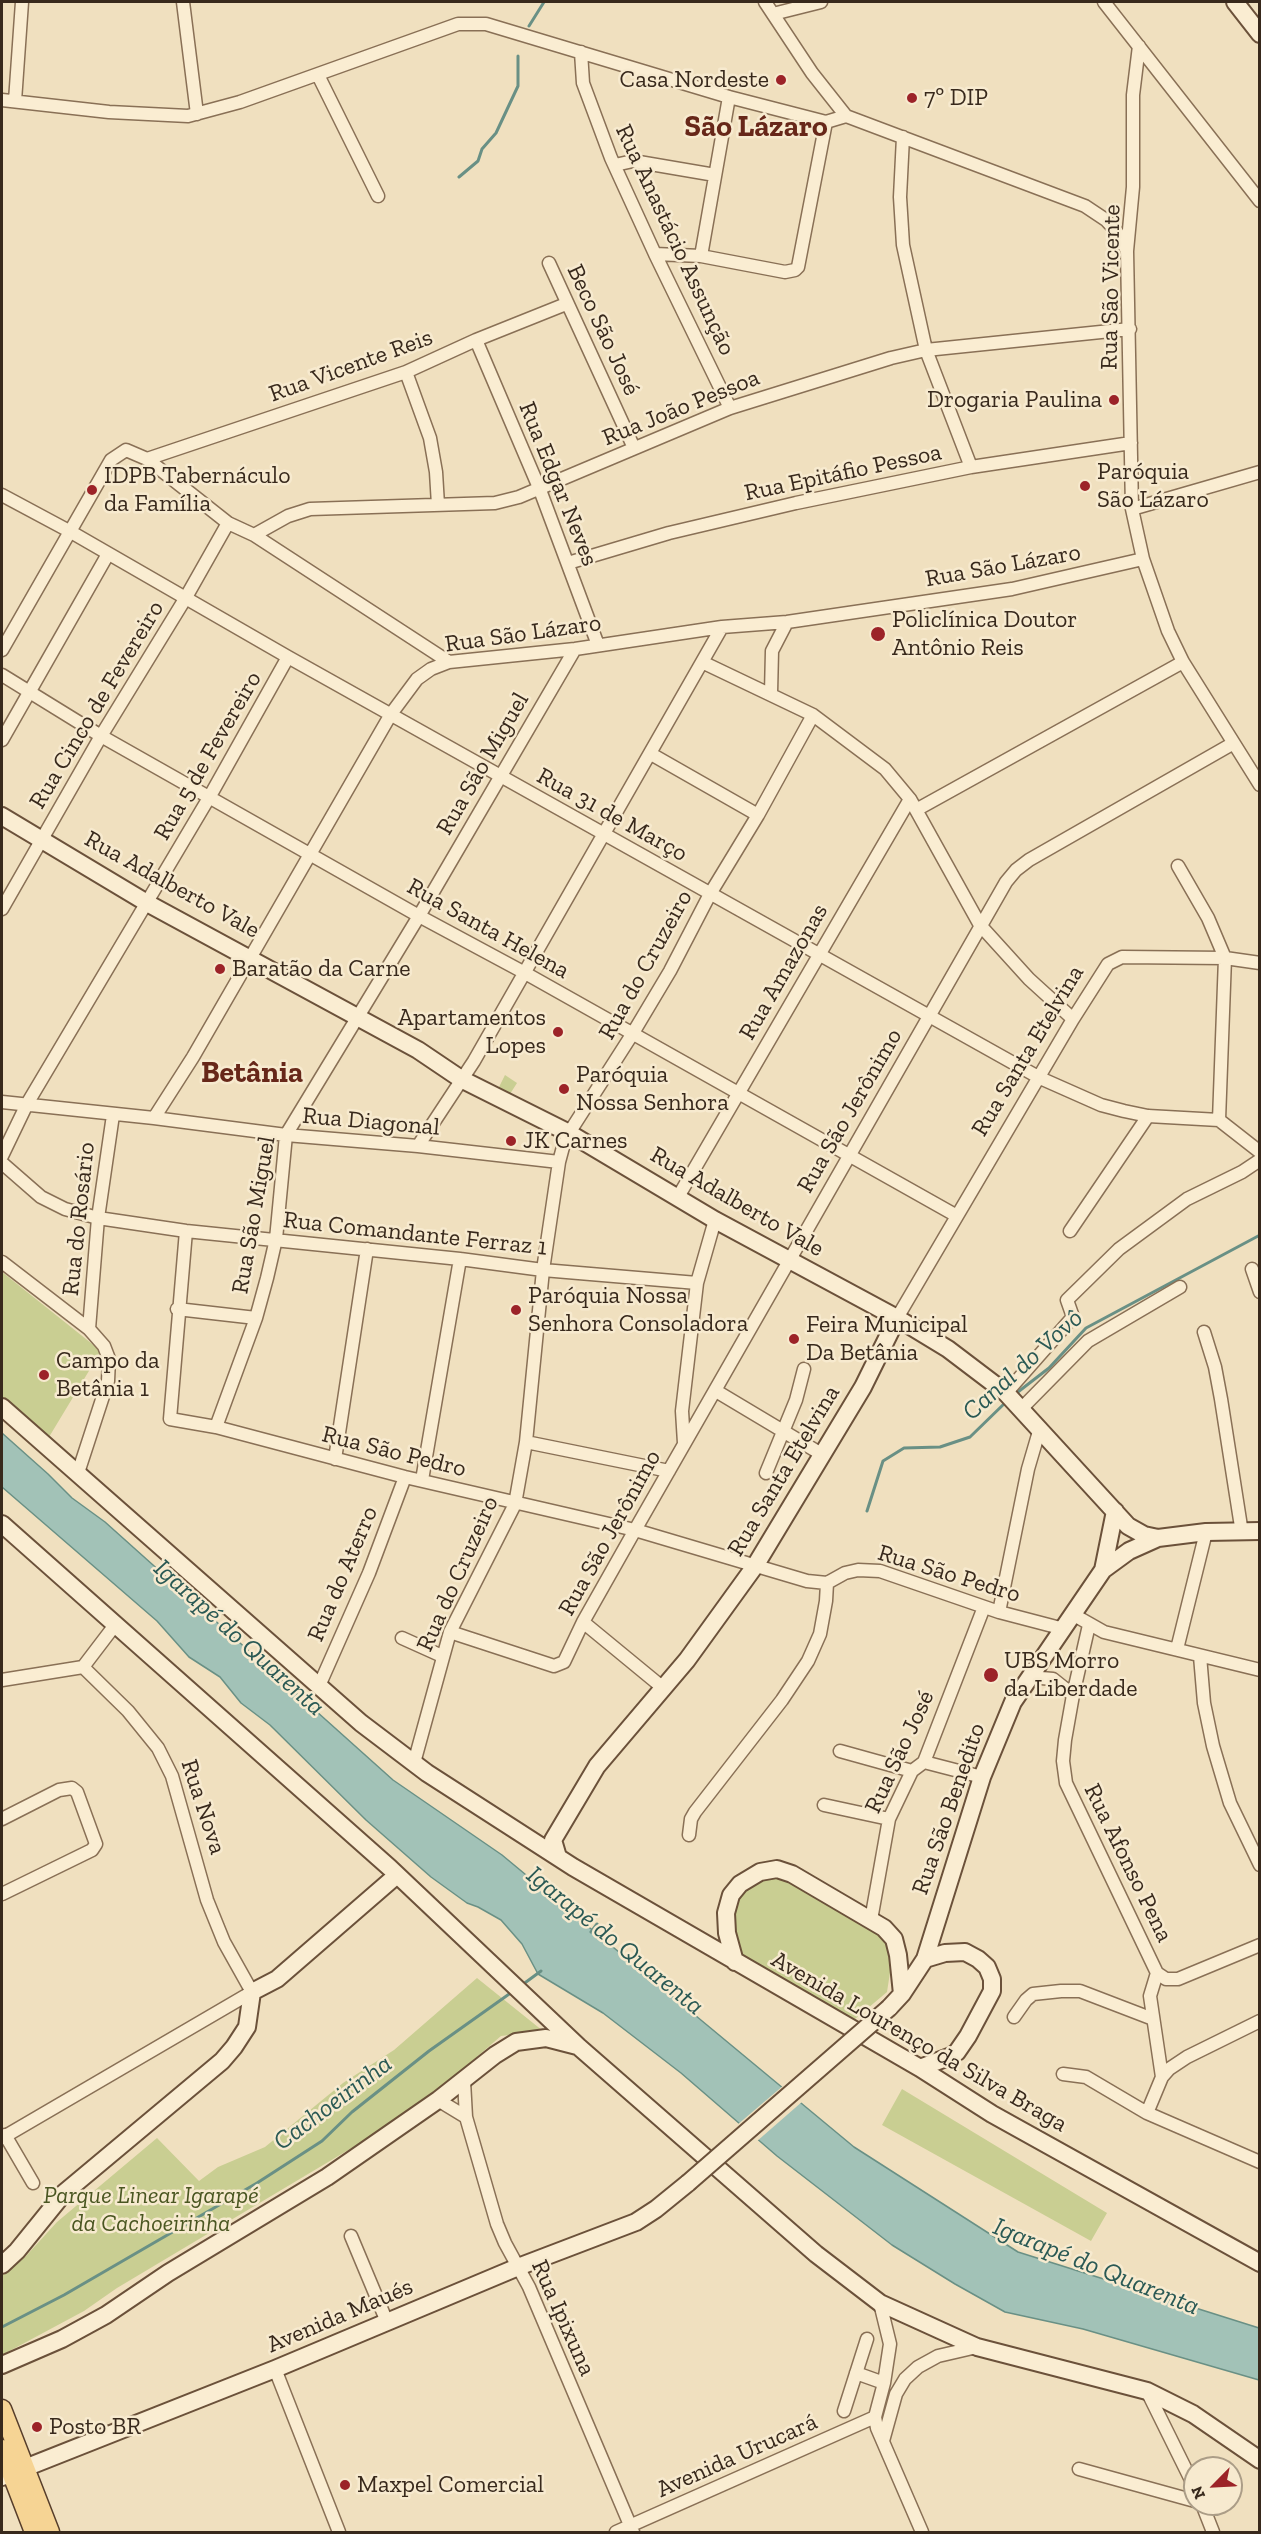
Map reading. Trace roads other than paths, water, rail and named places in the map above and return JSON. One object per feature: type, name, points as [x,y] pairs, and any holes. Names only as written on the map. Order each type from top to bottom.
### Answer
[{"type":"main road","points":[[2,2409],[12,2472],[50,2532]]},
{"type":"main road","points":[[2,2449],[34,2532]]},
{"type":"street","points":[[15,100],[22,2]]},
{"type":"street","points":[[183,2],[197,114]]},
{"type":"street","points":[[765,2],[812,73],[846,116],[1085,206],[1106,220],[1117,232],[1127,251]]},
{"type":"street","points":[[773,14],[821,2]]},
{"type":"street","points":[[1104,2],[1260,201]]},
{"type":"street","points":[[1235,2],[1260,34]]},
{"type":"street","points":[[2,100],[120,113],[188,116],[318,75],[469,22],[486,24],[729,97],[826,122],[846,116]]},
{"type":"street","name":"Rua São Vicente","points":[[1139,46],[1132,95],[1133,187],[1127,251],[1132,509],[1143,560],[1168,631],[1183,662],[1232,744],[1260,785]]},
{"type":"street","name":"Rua Anastácio Assunção","points":[[581,52],[583,82],[615,165],[655,254],[730,408]]},
{"type":"street","points":[[318,75],[378,196]]},
{"type":"street","points":[[701,256],[729,97]]},
{"type":"street","points":[[655,254],[701,256],[785,272],[795,270],[798,267],[826,122]]},
{"type":"street","points":[[903,137],[900,197],[903,245],[926,350],[971,467]]},
{"type":"street","points":[[615,165],[633,161],[715,175]]},
{"type":"street","name":"Beco São José","points":[[549,263],[634,448]]},
{"type":"street","name":"Rua Vicente Reis","points":[[147,459],[406,372],[476,340],[566,304]]},
{"type":"street","name":"Rua João Pessoa","points":[[254,535],[288,516],[310,509],[495,503],[540,490],[730,408],[805,383],[926,350],[1130,328]]},
{"type":"street","name":"Rua Edgar Neves","points":[[476,340],[540,490],[598,645]]},
{"type":"street","points":[[406,372],[430,438],[436,472],[438,504]]},
{"type":"street","name":"Rua Epitáfio Pessoa","points":[[568,563],[692,527],[796,503],[971,467],[1131,444]]},
{"type":"street","points":[[2,650],[111,460],[126,450],[147,459],[228,523],[254,535],[449,662]]},
{"type":"street","points":[[1132,509],[1260,472]]},
{"type":"street","name":"Rua 31 de Março","points":[[2,495],[1040,1078],[1101,1105],[1148,1116],[1219,1120]]},
{"type":"street","name":"Rua Cinco de Fevereiro","points":[[2,909],[101,736],[185,599],[228,523]]},
{"type":"street","points":[[2,741],[108,554]]},
{"type":"street","name":"Rua São Lázaro","points":[[154,1118],[193,1057],[249,956],[391,714],[417,679],[431,669],[449,662],[575,649],[722,627],[787,622],[1012,589],[1143,560]]},
{"type":"street","points":[[771,693],[772,651],[787,622]]},
{"type":"street","points":[[418,1146],[525,973],[722,627]]},
{"type":"street","name":"Rua São Miguel","points":[[216,1427],[256,1318],[276,1239],[286,1136],[358,1019],[575,649]]},
{"type":"street","name":"Rua 5 de Fevereiro","points":[[2,1156],[27,1104],[210,796],[288,657]]},
{"type":"street","points":[[702,662],[813,715],[885,769],[913,805],[980,925],[1029,979],[1073,1020]]},
{"type":"street","points":[[913,805],[1183,662]]},
{"type":"street","name":"Rua Santa Helena","points":[[2,675],[101,736],[957,1216]]},
{"type":"street","name":"Rua do Cruzeiro","points":[[414,1763],[450,1632],[515,1504],[526,1442],[543,1270],[559,1162],[569,1133],[633,1033],[684,946],[710,894],[758,815],[813,715]]},
{"type":"street","name":"Rua São Jerônimo","points":[[450,1632],[554,1666],[564,1662],[583,1622],[684,1443],[716,1391],[1006,882],[1029,860],[1232,744]]},
{"type":"street","points":[[651,754],[758,815]]},
{"type":"street","name":"Rua Amazonas","points":[[678,1197],[818,954],[913,805]]},
{"type":"street","name":"Rua Adalberto Vale","points":[[2,816],[147,903],[249,956],[358,1019],[418,1050],[461,1079],[569,1133],[715,1220],[789,1262],[897,1318],[948,1349],[979,1370],[1012,1400],[1136,1531],[1158,1538]]},
{"type":"street","points":[[1178,866],[1208,918],[1225,958],[1219,1120],[1260,1152]]},
{"type":"street","name":"Rua Santa Etelvina","points":[[558,1857],[553,1840],[608,1750],[687,1660],[755,1566],[863,1386],[897,1318],[1108,964],[1122,957],[1225,958]]},
{"type":"street","points":[[1225,958],[1260,963]]},
{"type":"street","name":"Rua Diagonal","points":[[2,1102],[154,1118],[286,1136],[418,1146],[559,1162]]},
{"type":"street","name":"Rua do Rosário","points":[[89,1329],[98,1218],[113,1114]]},
{"type":"street","points":[[1070,1232],[1148,1116]]},
{"type":"street","points":[[1012,1400],[1073,1317],[1066,1300],[1119,1249],[1187,1199],[1242,1172],[1260,1160]]},
{"type":"street","name":"Rua Comandante Ferraz 1","points":[[2,1163],[41,1197],[65,1209],[98,1218],[186,1231],[460,1259],[543,1270],[697,1283]]},
{"type":"street","points":[[684,1443],[682,1411],[697,1283],[715,1220]]},
{"type":"street","name":"Rua São Pedro","points":[[186,1231],[177,1309],[170,1419],[216,1427],[405,1477],[635,1530],[807,1581],[827,1583],[845,1573],[858,1570],[880,1571],[999,1612],[1064,1629]]},
{"type":"street","points":[[335,1459],[367,1250]]},
{"type":"street","points":[[422,1480],[460,1259]]},
{"type":"street","name":"Rua do Rosário","points":[[2,1262],[89,1329],[104,1346],[109,1359],[108,1381],[78,1473]]},
{"type":"street","points":[[1252,1269],[1260,1292]]},
{"type":"street","points":[[1012,1400],[1088,1341],[1180,1287]]},
{"type":"street","points":[[177,1309],[256,1318]]},
{"type":"street","points":[[1204,1332],[1215,1367],[1242,1533]]},
{"type":"street","points":[[766,1473],[796,1400],[804,1369]]},
{"type":"street","points":[[716,1391],[823,1455]]},
{"type":"street","name":"Avenida Lourenço da Silva Braga","points":[[2,1407],[361,1723],[414,1763],[558,1857],[735,1962],[920,2068],[992,2114],[1260,2264]]},
{"type":"street","points":[[999,1612],[1028,1469],[1040,1428]]},
{"type":"street","points":[[526,1442],[669,1471]]},
{"type":"street","name":"Rua do Aterro","points":[[319,1686],[369,1573],[405,1477]]},
{"type":"street","name":"Rua São Benedito","points":[[688,2183],[889,2008],[902,1994],[925,1959],[982,1777],[1000,1730],[1013,1702],[1029,1677],[1103,1570],[1115,1511]]},
{"type":"street","points":[[2,1524],[397,1875],[579,2047],[816,2254],[880,2303],[977,2347],[1147,2391],[1193,2414],[1260,2460]]},
{"type":"street","name":"Rua São Benedito","points":[[1103,1570],[1130,1551],[1158,1538],[1206,1532],[1260,1531]]},
{"type":"street","points":[[1177,1648],[1206,1532]]},
{"type":"street","points":[[689,1835],[694,1812],[782,1700],[808,1661],[820,1634],[827,1583]]},
{"type":"street","name":"Rua São José","points":[[871,1920],[889,1819],[912,1771],[924,1762],[984,1606]]},
{"type":"street","points":[[1074,1615],[1104,1632],[1260,1670]]},
{"type":"street","points":[[583,1622],[662,1687]]},
{"type":"street","points":[[2,1680],[83,1666],[115,1625]]},
{"type":"street","name":"Rua Afonso Pena","points":[[1089,1625],[1073,1695],[1063,1761],[1066,1783],[1157,1972],[1166,1979],[1178,1979],[1260,1945]]},
{"type":"street","points":[[402,1638],[442,1656]]},
{"type":"street","points":[[1200,1656],[1204,1703],[1213,1746],[1230,1803],[1260,1865]]},
{"type":"street","name":"Rua Nova","points":[[83,1666],[128,1711],[158,1748],[172,1776],[207,1900],[224,1942],[252,1992]]},
{"type":"street","points":[[1029,1677],[1053,1679],[1073,1695]]},
{"type":"street","points":[[840,1751],[912,1771]]},
{"type":"street","points":[[924,1762],[982,1777]]},
{"type":"street","points":[[2,1819],[59,1790],[72,1788],[77,1792],[96,1845],[92,1850],[2,1894]]},
{"type":"street","points":[[824,1805],[889,1819]]},
{"type":"street","points":[[735,1962],[727,1933],[726,1913],[731,1895],[740,1884],[760,1872],[777,1869],[792,1874],[884,1928],[894,1939],[902,1994]]},
{"type":"street","points":[[33,2183],[3,2137],[277,1978],[397,1875]]},
{"type":"street","points":[[920,2068],[957,2052],[968,2037],[992,1991],[992,1979],[987,1967],[965,1952],[945,1953],[925,1959]]},
{"type":"street","points":[[1157,1972],[1150,1996],[1162,2077]]},
{"type":"street","points":[[1014,2017],[1033,1994],[1080,1991],[1153,2019]]},
{"type":"street","points":[[2,2265],[17,2251],[64,2193],[222,2061],[247,2027],[252,1992]]},
{"type":"street","points":[[1147,2113],[1162,2077],[1187,2057],[1260,2020]]},
{"type":"street","points":[[2,2365],[62,2339],[106,2315],[168,2273],[327,2177],[438,2100],[495,2055],[516,2042],[546,2038],[579,2047]]},
{"type":"street","points":[[1063,2074],[1086,2077],[1147,2113],[1260,2162]]},
{"type":"street","name":"Rua Ipixuna","points":[[464,2081],[466,2117],[497,2224],[529,2287],[632,2530]]},
{"type":"street","points":[[438,2100],[466,2117]]},
{"type":"street","name":"Avenida Maués","points":[[12,2472],[275,2369],[518,2267],[636,2222],[656,2210],[688,2183]]},
{"type":"street","points":[[351,2236],[387,2322]]},
{"type":"street","points":[[880,2303],[890,2344],[884,2383],[875,2417],[922,2532]]},
{"type":"street","points":[[844,2411],[867,2338]]},
{"type":"street","points":[[883,2441],[896,2394],[905,2379],[918,2367],[938,2356],[977,2347]]},
{"type":"street","points":[[275,2369],[339,2532]]},
{"type":"street","points":[[856,2373],[884,2383]]},
{"type":"street","points":[[1147,2391],[1183,2464]]},
{"type":"street","name":"Avenida Urucará","points":[[616,2532],[632,2530],[875,2417]]},
{"type":"street","points":[[1079,2469],[1183,2498]]},
{"type":"street","points":[[1207,2516],[1213,2532]]},
{"type":"water","points":[[2,1433],[72,1498],[105,1522],[393,1780],[502,1855],[854,2147],[1018,2252],[1259,2328],[1259,2380],[1083,2329],[1005,2312],[892,2245],[777,2156],[681,2073],[603,2013],[538,1974],[522,1944],[501,1920],[467,1903],[431,1877],[366,1820],[270,1725],[241,1703],[220,1677],[189,1657],[157,1621],[2,1487]]},
{"type":"waterway","points":[[529,26],[544,2]]},
{"type":"waterway","points":[[459,177],[478,161],[482,149],[496,133],[518,86],[518,56]]},
{"type":"waterway","name":"Canal do Vovô","points":[[1014,1395],[1049,1368],[1086,1328],[1260,1235]]},
{"type":"waterway","name":"Canal do Vovô","points":[[867,1511],[883,1461],[904,1448],[940,1447],[970,1437],[1007,1401]]},
{"type":"waterway","name":"Canal do Vovô","points":[[591,1932],[597,1924]]},
{"type":"waterway","name":"Cachoeirinha","points":[[522,1985],[541,1971]]},
{"type":"waterway","name":"Cachoeirinha","points":[[2,2327],[64,2295],[257,2183],[322,2141],[352,2112],[429,2051],[512,1992]]},
{"type":"place","name":"Casa Nordeste","points":[[781,80]]},
{"type":"place","name":"7º DIP","points":[[912,98]]},
{"type":"place","name":"Drogaria Paulina","points":[[1114,400]]},
{"type":"place","name":"Paróquia São Lázaro","points":[[1085,486]]},
{"type":"place","name":"IDPB Tabernáculo da Família","points":[[92,490]]},
{"type":"place","name":"Policlínica Doutor Antônio Reis","points":[[878,634]]},
{"type":"place","name":"Baratão da Carne","points":[[220,969]]},
{"type":"place","name":"Apartamentos Lopes","points":[[558,1032]]},
{"type":"place","name":"Paróquia Nossa Senhora","points":[[564,1089]]},
{"type":"place","name":"JK Carnes","points":[[511,1141]]},
{"type":"place","name":"Paróquia Nossa Senhora Consoladora","points":[[516,1310]]},
{"type":"place","name":"Feira Municipal Da Betânia","points":[[794,1339]]},
{"type":"place","name":"Campo da Betânia 1","points":[[44,1375]]},
{"type":"place","name":"UBS Morro da Liberdade","points":[[991,1675]]},
{"type":"place","name":"Posto BR","points":[[37,2427]]},
{"type":"place","name":"Maxpel Comercial","points":[[345,2485]]},
{"type":"district","name":"São Lázaro","points":[[756,127]]},
{"type":"district","name":"Betânia","points":[[252,1073]]},
{"type":"water label","name":"Igarapé do Quarenta","points":[[239,1638]]},
{"type":"water label","name":"Igarapé do Quarenta","points":[[615,1941]]},
{"type":"water label","name":"Igarapé do Quarenta","points":[[1096,2267]]},
{"type":"park label","name":"Parque Linear Igarapé da Cachoeirinha","points":[[151,2210]]}]
